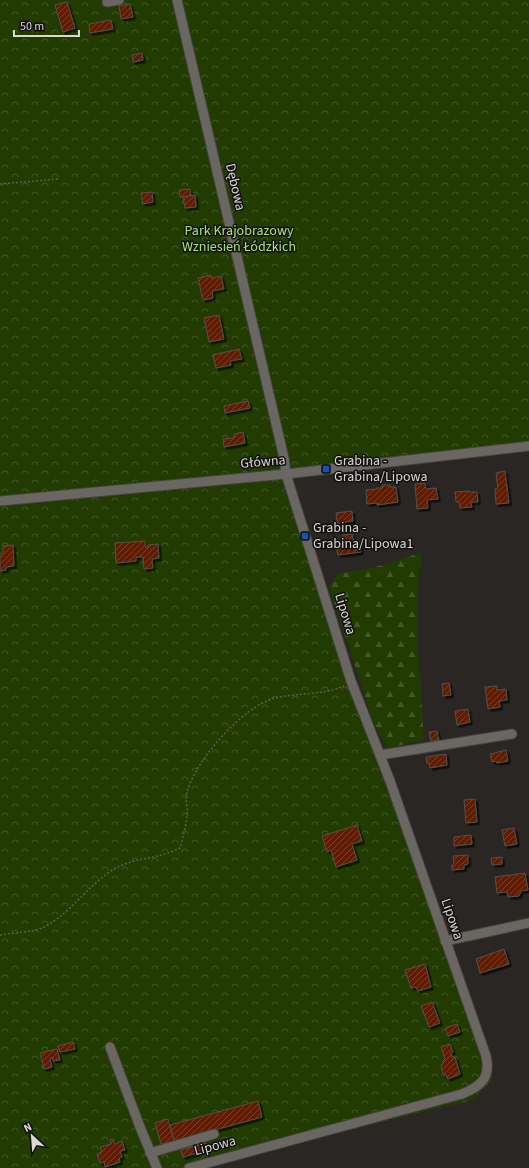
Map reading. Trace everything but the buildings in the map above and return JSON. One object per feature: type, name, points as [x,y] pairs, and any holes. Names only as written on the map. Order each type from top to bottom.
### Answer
[{"type":"street","points":[[107,2],[118,0]]},
{"type":"street","name":"Dębowa","points":[[177,0],[284,458],[286,474]]},
{"type":"street","name":"Główna","points":[[0,500],[286,474],[529,446]]},
{"type":"street","name":"Lipowa","points":[[189,1168],[462,1094],[477,1087],[482,1082],[487,1071],[488,1064],[380,755],[351,681],[286,474]]},
{"type":"street","points":[[380,755],[512,734]]},
{"type":"street","points":[[445,941],[529,923]]},
{"type":"street","points":[[110,1047],[157,1168]]},
{"type":"street","points":[[150,1153],[214,1134]]},
{"type":"path","points":[[0,184],[59,179]]},
{"type":"path","points":[[0,935],[41,929],[76,902],[105,875],[118,867],[149,857],[170,854],[180,848],[188,814],[186,798],[194,775],[218,740],[231,726],[254,708],[266,701],[343,687],[351,681]]},
{"type":"green space","name":"Park Krajobrazowy Wzniesień Łódzkich","points":[[0,0],[529,0],[529,450],[284,475],[493,1079],[473,1100],[191,1168],[0,1168]]},
{"type":"green space","points":[[422,552],[418,583],[418,652],[424,740],[388,748],[375,727],[329,587],[338,573],[360,571]]},
{"type":"place","name":"Grabina - Grabina/Lipowa","points":[[326,469]]},
{"type":"place","name":"Grabina - Grabina/Lipowa1","points":[[305,536]]}]
